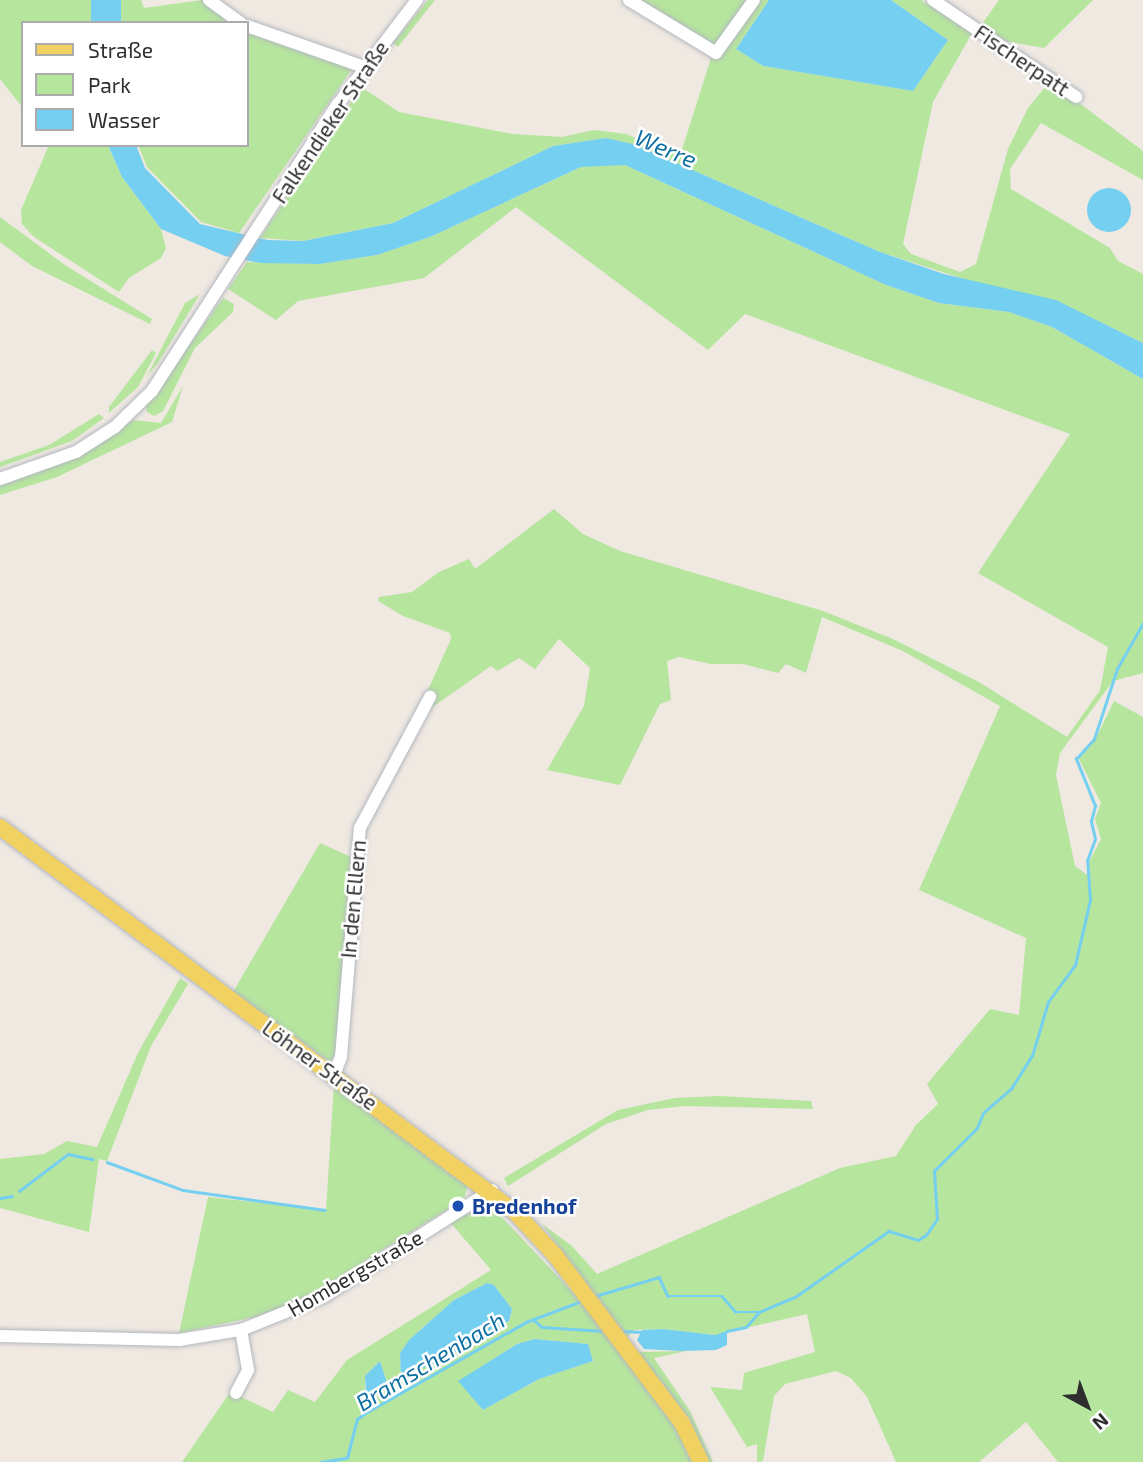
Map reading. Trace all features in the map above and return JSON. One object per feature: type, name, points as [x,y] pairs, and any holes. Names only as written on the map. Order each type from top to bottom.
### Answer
[{"type":"main road","name":"Löhner Straße","points":[[0,827],[87,896],[492,1191],[542,1240],[613,1331],[682,1423],[701,1462]]},
{"type":"street","points":[[209,0],[238,21]]},
{"type":"street","name":"Falkendieker Straße","points":[[0,479],[54,463],[115,427],[152,391],[364,67],[417,0]]},
{"type":"street","points":[[629,0],[716,53],[754,0]]},
{"type":"street","name":"Fischerpatt","points":[[933,0],[1076,97]]},
{"type":"street","points":[[248,26],[364,67]]},
{"type":"street","name":"In den Ellern","points":[[334,1075],[341,1057],[360,828],[430,697]]},
{"type":"street","name":"Hombergstraße","points":[[0,1336],[178,1340],[241,1330],[323,1297],[492,1191]]},
{"type":"street","points":[[236,1393],[248,1370],[241,1330]]},
{"type":"green space","points":[[0,0],[91,0],[94,21],[21,21],[21,105],[0,79]]},
{"type":"green space","points":[[121,0],[141,0],[144,8],[202,0],[229,21],[121,21]]},
{"type":"green space","points":[[428,0],[435,0],[398,47],[393,43]]},
{"type":"green space","points":[[635,0],[747,0],[716,47]]},
{"type":"green space","points":[[757,0],[769,0],[736,49],[763,66],[913,91],[948,40],[891,0],[921,0],[972,33],[933,102],[903,244],[911,254],[960,272],[976,264],[1008,149],[1028,108],[1050,81],[1143,151],[1143,180],[1041,123],[1010,169],[1011,189],[1110,248],[1118,261],[1143,274],[1143,343],[1104,324],[880,252],[633,144],[606,138],[553,146],[393,223],[303,241],[260,238],[361,87],[399,112],[513,134],[562,137],[594,130],[626,134],[680,156],[711,58],[720,55]]},
{"type":"green space","points":[[999,0],[1093,0],[1044,48],[1005,41],[982,24]]},
{"type":"green space","points":[[248,30],[356,63],[239,233],[201,222],[147,167],[139,147],[248,147]]},
{"type":"green space","points":[[48,147],[109,147],[122,177],[161,229],[166,248],[161,258],[129,278],[119,292],[34,237],[22,224],[21,210]]},
{"type":"green space","points":[[603,163],[625,165],[886,285],[939,303],[1009,312],[1052,327],[1143,379],[1143,673],[1113,681],[1060,753],[1056,775],[1075,866],[1090,877],[1089,862],[1101,839],[1095,819],[1101,803],[1079,759],[1095,740],[1114,701],[1143,717],[1143,1462],[1058,1462],[1026,1422],[979,1462],[896,1462],[867,1397],[851,1378],[836,1371],[785,1384],[774,1396],[763,1461],[757,1462],[757,1444],[747,1447],[710,1387],[742,1390],[744,1373],[815,1352],[807,1314],[715,1335],[663,1329],[635,1330],[627,1337],[638,1352],[686,1351],[654,1358],[690,1411],[713,1462],[182,1462],[242,1375],[245,1363],[238,1342],[248,1338],[254,1375],[250,1374],[239,1396],[273,1412],[288,1390],[315,1402],[347,1360],[491,1270],[450,1222],[480,1209],[495,1210],[579,1299],[593,1294],[542,1224],[571,1245],[597,1274],[840,1168],[896,1156],[916,1125],[938,1104],[927,1084],[990,1009],[1019,1015],[1026,938],[919,890],[1000,706],[903,651],[822,617],[806,673],[786,664],[778,673],[743,664],[711,664],[679,657],[667,661],[671,700],[660,704],[620,785],[547,770],[584,706],[590,668],[559,639],[535,669],[519,658],[498,671],[491,666],[427,711],[364,825],[357,860],[344,1052],[336,1052],[330,1062],[233,992],[320,843],[351,857],[365,807],[418,712],[451,639],[450,633],[403,616],[378,601],[379,597],[412,592],[439,572],[469,559],[475,569],[554,509],[583,534],[620,551],[823,611],[893,639],[979,682],[1067,737],[1100,690],[1108,647],[978,573],[1070,434],[745,314],[708,350],[516,207],[424,278],[298,301],[276,320],[228,289],[247,262],[320,264],[377,255],[430,237],[581,167]],"holes":[[[487,1283],[494,1285],[512,1309],[509,1321],[442,1360],[401,1376],[400,1353],[409,1340],[454,1300]],[[535,1339],[588,1344],[593,1361],[539,1379],[483,1410],[459,1381],[517,1344]],[[380,1361],[387,1383],[365,1393],[365,1376]]]},
{"type":"green space","points":[[0,217],[65,265],[152,319],[150,324],[32,266],[0,242]]},
{"type":"green space","points":[[200,294],[158,363],[147,376],[185,303]]},
{"type":"green space","points":[[223,298],[234,304],[233,312],[195,348],[163,411],[154,416],[147,412],[146,405]]},
{"type":"green space","points":[[152,350],[156,353],[138,387],[109,413],[109,407]]},
{"type":"green space","points":[[183,386],[172,422],[57,477],[0,495],[0,486],[78,457],[133,420],[161,423]]},
{"type":"green space","points":[[99,414],[104,418],[72,441],[0,467],[0,462],[49,445]]},
{"type":"green space","points":[[180,978],[188,984],[151,1046],[107,1161],[99,1159],[89,1232],[0,1208],[0,1159],[44,1154],[67,1141],[97,1147],[138,1053]]},
{"type":"green space","points":[[334,1083],[468,1185],[464,1199],[309,1296],[260,1316],[179,1333],[208,1197],[326,1210]]},
{"type":"green space","points":[[720,1096],[811,1101],[813,1109],[684,1106],[648,1110],[606,1124],[508,1186],[504,1178],[618,1110],[675,1098]]},
{"type":"water","points":[[91,0],[121,0],[121,21],[91,21]]},
{"type":"water","points":[[769,0],[891,0],[948,40],[913,91],[763,66],[736,49]]},
{"type":"water","points":[[606,138],[633,144],[880,252],[944,274],[1056,300],[1143,343],[1143,379],[1052,327],[1009,312],[939,303],[886,285],[625,165],[581,167],[430,237],[377,255],[320,264],[260,263],[225,256],[161,229],[122,177],[109,147],[137,147],[145,168],[200,224],[268,240],[303,241],[393,223],[553,146]]},
{"type":"water","points":[[1109,188],[1124,195],[1131,210],[1124,225],[1109,232],[1094,225],[1087,210],[1094,195]]},
{"type":"water","points":[[487,1283],[494,1285],[512,1309],[509,1321],[442,1360],[401,1377],[400,1353],[409,1340],[454,1300]]},
{"type":"water","points":[[663,1329],[715,1335],[727,1331],[727,1345],[716,1350],[644,1349],[637,1340],[642,1330]]},
{"type":"water","points":[[535,1339],[588,1344],[593,1361],[539,1379],[483,1410],[458,1381],[517,1344]]},
{"type":"water","points":[[380,1361],[387,1383],[366,1393],[365,1376]]},
{"type":"waterway","name":"Bramschenbach","points":[[595,1296],[659,1277],[668,1296],[722,1296],[736,1312],[759,1312],[795,1297],[889,1231],[918,1240],[926,1235],[937,1219],[934,1171],[977,1128],[983,1113],[1011,1089],[1032,1056],[1048,1002],[1075,965],[1090,900],[1087,861],[1095,839],[1091,821],[1095,806],[1076,759],[1094,739],[1117,669],[1143,623]]},
{"type":"waterway","points":[[19,1191],[68,1154],[92,1159]]},
{"type":"waterway","points":[[107,1162],[183,1190],[325,1210]]},
{"type":"waterway","points":[[0,1198],[12,1196]]},
{"type":"waterway","name":"Bramschenbach","points":[[321,1462],[347,1458],[357,1419],[367,1412],[526,1322],[579,1302]]},
{"type":"waterway","points":[[727,1331],[746,1327],[759,1312]]},
{"type":"waterway","points":[[533,1319],[542,1327],[604,1331]]},
{"type":"waterway","points":[[622,1331],[642,1332]]},
{"type":"place","name":"Bredenhof","points":[[458,1206]]},
{"type":"water label","name":"Werre","points":[[666,148]]}]
